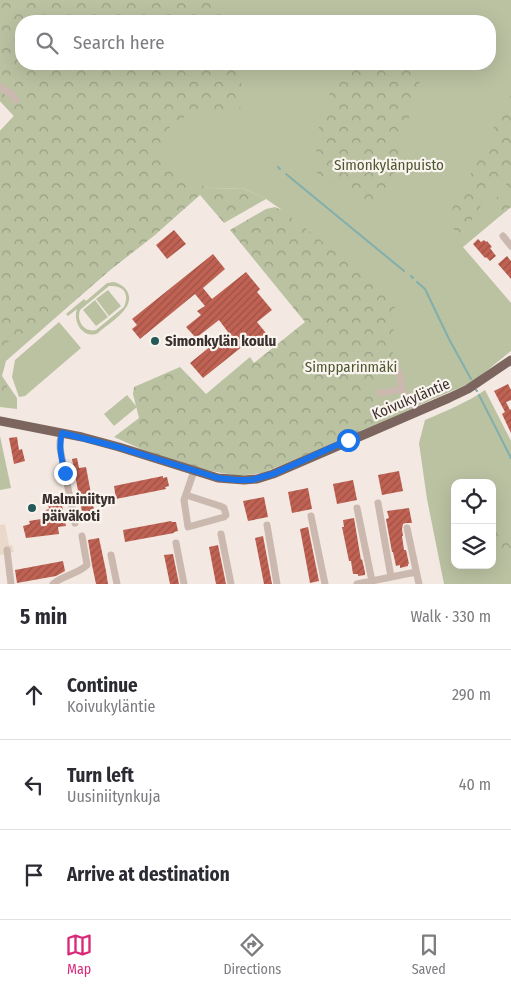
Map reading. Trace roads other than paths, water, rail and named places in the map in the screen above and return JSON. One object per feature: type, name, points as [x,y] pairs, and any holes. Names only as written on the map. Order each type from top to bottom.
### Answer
[{"type":"main road","name":"Koivukyläntie","points":[[0,421],[62,433],[118,447],[218,478],[244,480],[263,477],[417,412],[468,389],[511,360]]},
{"type":"street","points":[[0,87],[16,100]]},
{"type":"street","points":[[502,236],[511,246]]},
{"type":"street","points":[[399,372],[403,391],[417,412]]},
{"type":"street","points":[[380,393],[403,391]]},
{"type":"street","points":[[62,433],[60,448],[75,523]]},
{"type":"street","points":[[186,495],[224,508],[226,515],[188,527],[184,500],[194,471]]},
{"type":"street","points":[[378,504],[391,577]]},
{"type":"street","points":[[357,508],[372,581]]},
{"type":"street","points":[[311,516],[325,584]]},
{"type":"street","points":[[267,525],[277,584]]},
{"type":"street","points":[[407,528],[419,584]]},
{"type":"street","points":[[221,534],[230,584]]},
{"type":"street","points":[[54,584],[87,565],[82,536]]},
{"type":"street","points":[[176,542],[184,584]]},
{"type":"street","points":[[8,550],[11,584]]},
{"type":"street","points":[[111,555],[117,584]]},
{"type":"street","points":[[357,584],[416,572]]},
{"type":"waterway","points":[[286,174],[404,271]]},
{"type":"waterway","points":[[417,282],[425,289],[471,379]]},
{"type":"waterway","points":[[479,395],[511,458]]},
{"type":"place","name":"Simonkylän koulu","points":[[155,341]]},
{"type":"place","name":"Malminiityn päiväkoti","points":[[32,508]]},
{"type":"park label","name":"Simonkylänpuisto","points":[[389,165]]},
{"type":"park label","name":"Simpparinmäki","points":[[351,367]]}]
